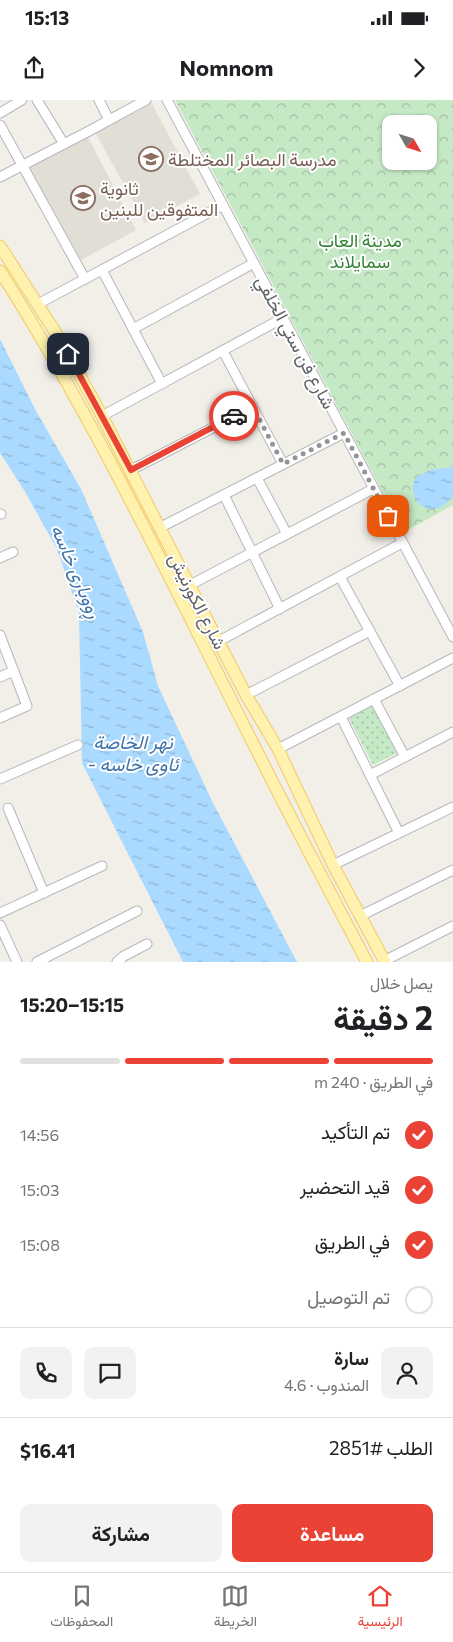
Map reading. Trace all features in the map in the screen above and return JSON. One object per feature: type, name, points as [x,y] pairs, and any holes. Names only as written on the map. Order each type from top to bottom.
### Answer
[{"type":"main road","name":"شارع الكورنيش","points":[[0,246],[38,304],[131,470],[246,695],[278,749],[333,865],[384,962]]},
{"type":"main road","name":"شارع الكورنيش","points":[[0,271],[49,350],[137,512],[366,962]]},
{"type":"street","points":[[37,100],[64,144]]},
{"type":"street","points":[[99,100],[109,120]]},
{"type":"street","points":[[0,177],[146,100]]},
{"type":"street","name":"شارع فن ستي الخلفي","points":[[167,100],[453,636]]},
{"type":"street","points":[[0,113],[20,101]]},
{"type":"street","points":[[0,125],[85,279]]},
{"type":"street","points":[[38,304],[223,205]]},
{"type":"street","points":[[133,328],[254,263]]},
{"type":"street","points":[[102,270],[162,384]]},
{"type":"street","points":[[102,416],[283,318]]},
{"type":"street","points":[[223,351],[283,464]]},
{"type":"street","points":[[131,470],[253,407]]},
{"type":"street","points":[[161,527],[344,433]]},
{"type":"street","points":[[256,478],[287,534]]},
{"type":"street","points":[[190,585],[373,489]]},
{"type":"street","points":[[224,495],[280,609]]},
{"type":"street","points":[[219,641],[402,543]]},
{"type":"street","points":[[0,558],[13,552]]},
{"type":"street","points":[[340,577],[400,686]]},
{"type":"street","points":[[246,695],[370,631]]},
{"type":"street","points":[[0,635],[28,706],[0,718]]},
{"type":"street","points":[[278,749],[453,658]]},
{"type":"street","points":[[0,677],[14,671]]},
{"type":"street","points":[[374,699],[405,757]]},
{"type":"street","points":[[341,717],[399,833]]},
{"type":"street","points":[[370,775],[453,732]]},
{"type":"street","points":[[0,779],[78,745]]},
{"type":"street","points":[[333,865],[453,807]]},
{"type":"street","points":[[8,808],[44,893]]},
{"type":"street","points":[[0,913],[102,866]]},
{"type":"street","points":[[360,916],[453,870]]},
{"type":"street","points":[[37,962],[137,911]]},
{"type":"street","points":[[0,925],[17,962]]},
{"type":"street","points":[[384,962],[453,926]]},
{"type":"street","points":[[117,962],[124,956],[147,944]]},
{"type":"shaded area","points":[[151,102],[200,194],[145,223],[95,132]]},
{"type":"shaded area","name":"ثانوية المتفوقين للبنين","points":[[88,137],[136,230],[81,260],[29,167]]},
{"type":"green space","name":"مدينة العاب سمايلاند","points":[[175,100],[453,100],[453,505],[404,532]]},
{"type":"green space","points":[[372,706],[397,753],[373,765],[349,718]]},
{"type":"water","name":"نهر الخاصة - ئاوی خاسە","points":[[0,339],[36,411],[81,489],[143,632],[158,686],[212,801],[297,962],[183,962],[82,763],[79,613],[57,549],[24,490],[0,453]]},
{"type":"water","points":[[453,467],[453,496],[441,507],[434,509],[422,506],[418,502],[413,490],[416,477],[430,470]]},
{"type":"way so far","points":[[234,416],[253,407],[283,464],[344,433],[388,516]]},
{"type":"place","name":"مدرسة البصائر المختلطة","points":[[151,159]]},
{"type":"place","name":"ثانوية المتفوقين للبنين","points":[[83,198]]},
{"type":"route","points":[[68,354],[131,470],[234,416]]},
{"type":"water label","name":"ڕووباری خاسە","points":[[77,571]]}]
